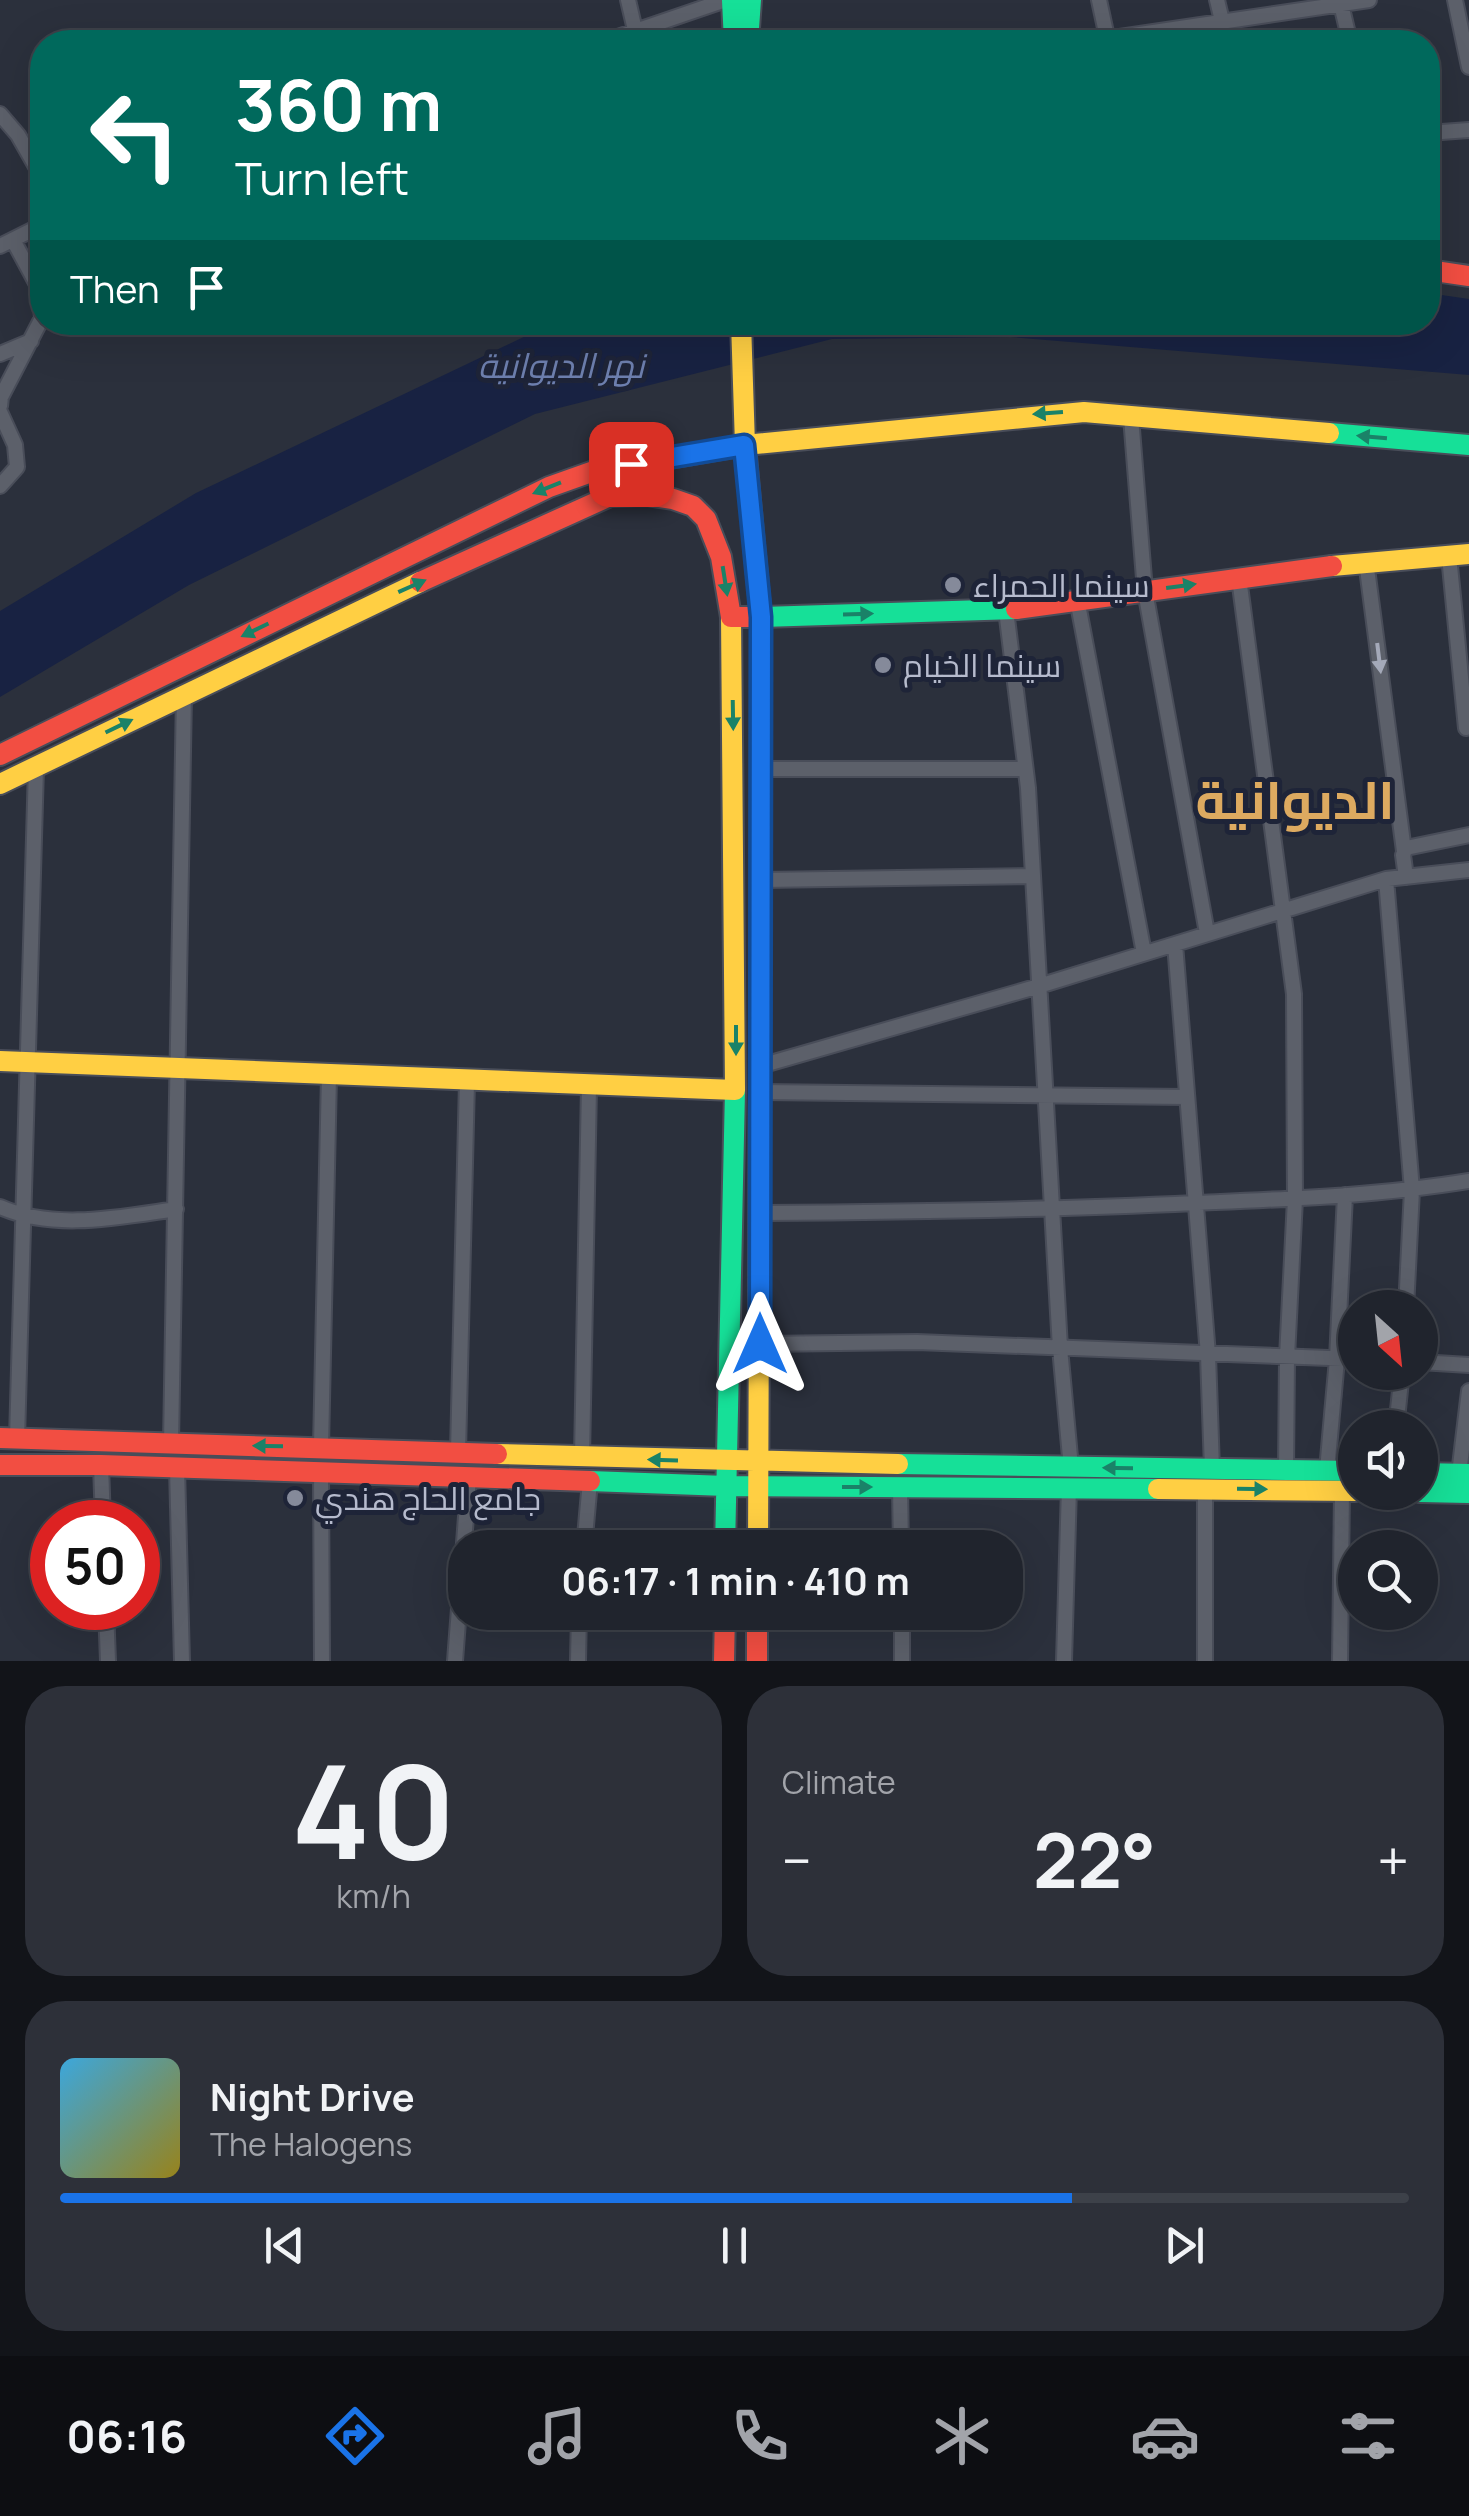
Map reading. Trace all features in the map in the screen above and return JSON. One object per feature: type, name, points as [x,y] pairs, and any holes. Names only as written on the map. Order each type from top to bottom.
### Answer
[{"type":"main road","points":[[729,0],[733,30]]},
{"type":"main road","points":[[1440,272],[1469,276]]},
{"type":"main road","points":[[741,335],[744,445],[761,617],[758,1530]]},
{"type":"main road","points":[[0,755],[532,494],[594,471],[744,445],[1050,413],[1084,412],[1469,445]]},
{"type":"main road","points":[[0,784],[377,602],[610,496],[646,494],[689,502],[705,514],[719,544],[731,617],[734,1090],[726,1530]]},
{"type":"main road","points":[[731,617],[1006,610],[1366,561],[1459,555]]},
{"type":"main road","points":[[365,575],[377,602]]},
{"type":"main road","points":[[67,723],[76,747]]},
{"type":"main road","points":[[0,1061],[734,1090]]},
{"type":"main road","points":[[9,1438],[1208,1479],[1338,1490]]},
{"type":"main road","points":[[0,1465],[726,1486],[900,1486],[1070,1477]]},
{"type":"main road","points":[[1208,1479],[1286,1470],[1338,1470]]},
{"type":"main road","points":[[1438,1473],[1464,1474]]},
{"type":"main road","points":[[1438,1492],[1469,1493]]},
{"type":"main road","points":[[724,1661],[725,1630]]},
{"type":"main road","points":[[757,1630],[757,1661]]},
{"type":"street","points":[[628,0],[635,30],[729,0]]},
{"type":"street","points":[[1099,0],[1106,30]]},
{"type":"street","points":[[1217,0],[1224,30]]},
{"type":"street","points":[[1174,30],[1369,0]]},
{"type":"street","points":[[1456,0],[1469,66]]},
{"type":"street","points":[[1341,2],[1347,30]]},
{"type":"street","points":[[0,114],[30,156]]},
{"type":"street","points":[[1440,131],[1469,130]]},
{"type":"street","points":[[30,231],[6,243],[30,276]]},
{"type":"street","points":[[0,486],[18,467],[15,445],[0,409],[1,397],[34,335]]},
{"type":"street","points":[[0,354],[32,340]]},
{"type":"street","points":[[1131,417],[1145,591],[1207,933]]},
{"type":"street","points":[[1459,555],[1466,728]]},
{"type":"street","points":[[1366,561],[1406,877]]},
{"type":"street","points":[[1239,578],[1294,994],[1295,1199],[1286,1470]]},
{"type":"street","points":[[1077,600],[1144,953]]},
{"type":"street","points":[[1006,610],[1025,770],[1070,1477],[1064,1661]]},
{"type":"street","points":[[171,1443],[184,694]]},
{"type":"street","points":[[9,1438],[24,1216],[36,767]]},
{"type":"street","points":[[761,769],[1025,770]]},
{"type":"street","points":[[1404,851],[1411,846],[1469,835]]},
{"type":"street","points":[[760,1066],[1039,986],[1386,879],[1469,870]]},
{"type":"street","points":[[760,880],[1032,876]]},
{"type":"street","points":[[1386,879],[1412,1190],[1407,1290]]},
{"type":"street","points":[[1175,944],[1208,1355],[1205,1661]]},
{"type":"street","points":[[321,1447],[329,1075]]},
{"type":"street","points":[[458,1452],[467,1080]]},
{"type":"street","points":[[582,1457],[589,1086]]},
{"type":"street","points":[[760,1092],[1185,1097]]},
{"type":"street","points":[[760,1213],[1052,1211],[1295,1199],[1412,1190],[1469,1181]]},
{"type":"street","points":[[1341,1290],[1345,1195]]},
{"type":"street","points":[[0,1207],[24,1216],[88,1220],[176,1209]]},
{"type":"street","points":[[760,1344],[917,1342],[1338,1359],[1327,1470]]},
{"type":"street","points":[[1438,1363],[1469,1365]]},
{"type":"street","points":[[1464,1474],[1469,1391]]},
{"type":"street","points":[[100,1465],[102,1500]]},
{"type":"street","points":[[178,1468],[182,1661]]},
{"type":"street","points":[[321,1472],[322,1661]]},
{"type":"street","points":[[455,1661],[469,1477]]},
{"type":"street","points":[[586,1530],[590,1481]]},
{"type":"street","points":[[900,1486],[900,1530]]},
{"type":"street","points":[[1340,1661],[1347,1510]]},
{"type":"street","points":[[107,1630],[108,1661]]},
{"type":"street","points":[[578,1661],[579,1630]]},
{"type":"street","points":[[902,1630],[902,1661]]},
{"type":"water","name":"نهر الديوانية","points":[[1440,295],[1469,299],[1469,375],[1011,337],[832,339],[535,414],[189,585],[0,697],[0,611],[196,493],[528,335],[1440,335]]},
{"type":"traffic: fast","points":[[732,0],[733,30]]},
{"type":"traffic: fast","points":[[749,30],[751,0]]},
{"type":"traffic: fast","points":[[1329,433],[1469,445]]},
{"type":"traffic: fast","points":[[760,1037],[761,617],[1016,609]]},
{"type":"traffic: fast","points":[[725,1530],[735,1090]]},
{"type":"traffic: fast","points":[[898,1464],[1338,1471]]},
{"type":"traffic: fast","points":[[1438,1473],[1469,1474]]},
{"type":"traffic: fast","points":[[590,1481],[726,1486],[1158,1489]]},
{"type":"traffic: fast","points":[[1438,1492],[1469,1493]]},
{"type":"traffic: slow","points":[[741,335],[745,445],[755,555]]},
{"type":"traffic: slow","points":[[745,445],[1084,412],[1329,433]]},
{"type":"traffic: slow","points":[[1332,566],[1469,554]]},
{"type":"traffic: slow","points":[[0,784],[420,582]]},
{"type":"traffic: slow","points":[[731,617],[735,1090]]},
{"type":"traffic: slow","points":[[758,1530],[760,1037]]},
{"type":"traffic: slow","points":[[0,1061],[735,1090]]},
{"type":"traffic: slow","points":[[497,1454],[898,1464]]},
{"type":"traffic: slow","points":[[1158,1489],[1338,1491]]},
{"type":"traffic: jam","points":[[1440,272],[1469,276]]},
{"type":"traffic: jam","points":[[0,755],[549,487],[594,471],[745,445]]},
{"type":"traffic: jam","points":[[420,582],[610,496],[646,495],[693,506],[706,519],[721,557],[731,617],[761,617],[755,555]]},
{"type":"traffic: jam","points":[[1016,609],[1332,566]]},
{"type":"traffic: jam","points":[[0,1438],[497,1454]]},
{"type":"traffic: jam","points":[[0,1465],[590,1481]]},
{"type":"traffic: jam","points":[[724,1661],[725,1630]]},
{"type":"traffic: jam","points":[[757,1630],[757,1661]]},
{"type":"place","name":"سينما الحمراء","points":[[953,585]]},
{"type":"place","name":"سينما الخيام","points":[[883,665]]},
{"type":"place","name":"جامع الحاج هندي","points":[[295,1498]]},
{"type":"district","name":"الديوانية","points":[[1295,799]]},
{"type":"route","points":[[631,464],[744,445],[761,617],[760,1344]]}]
